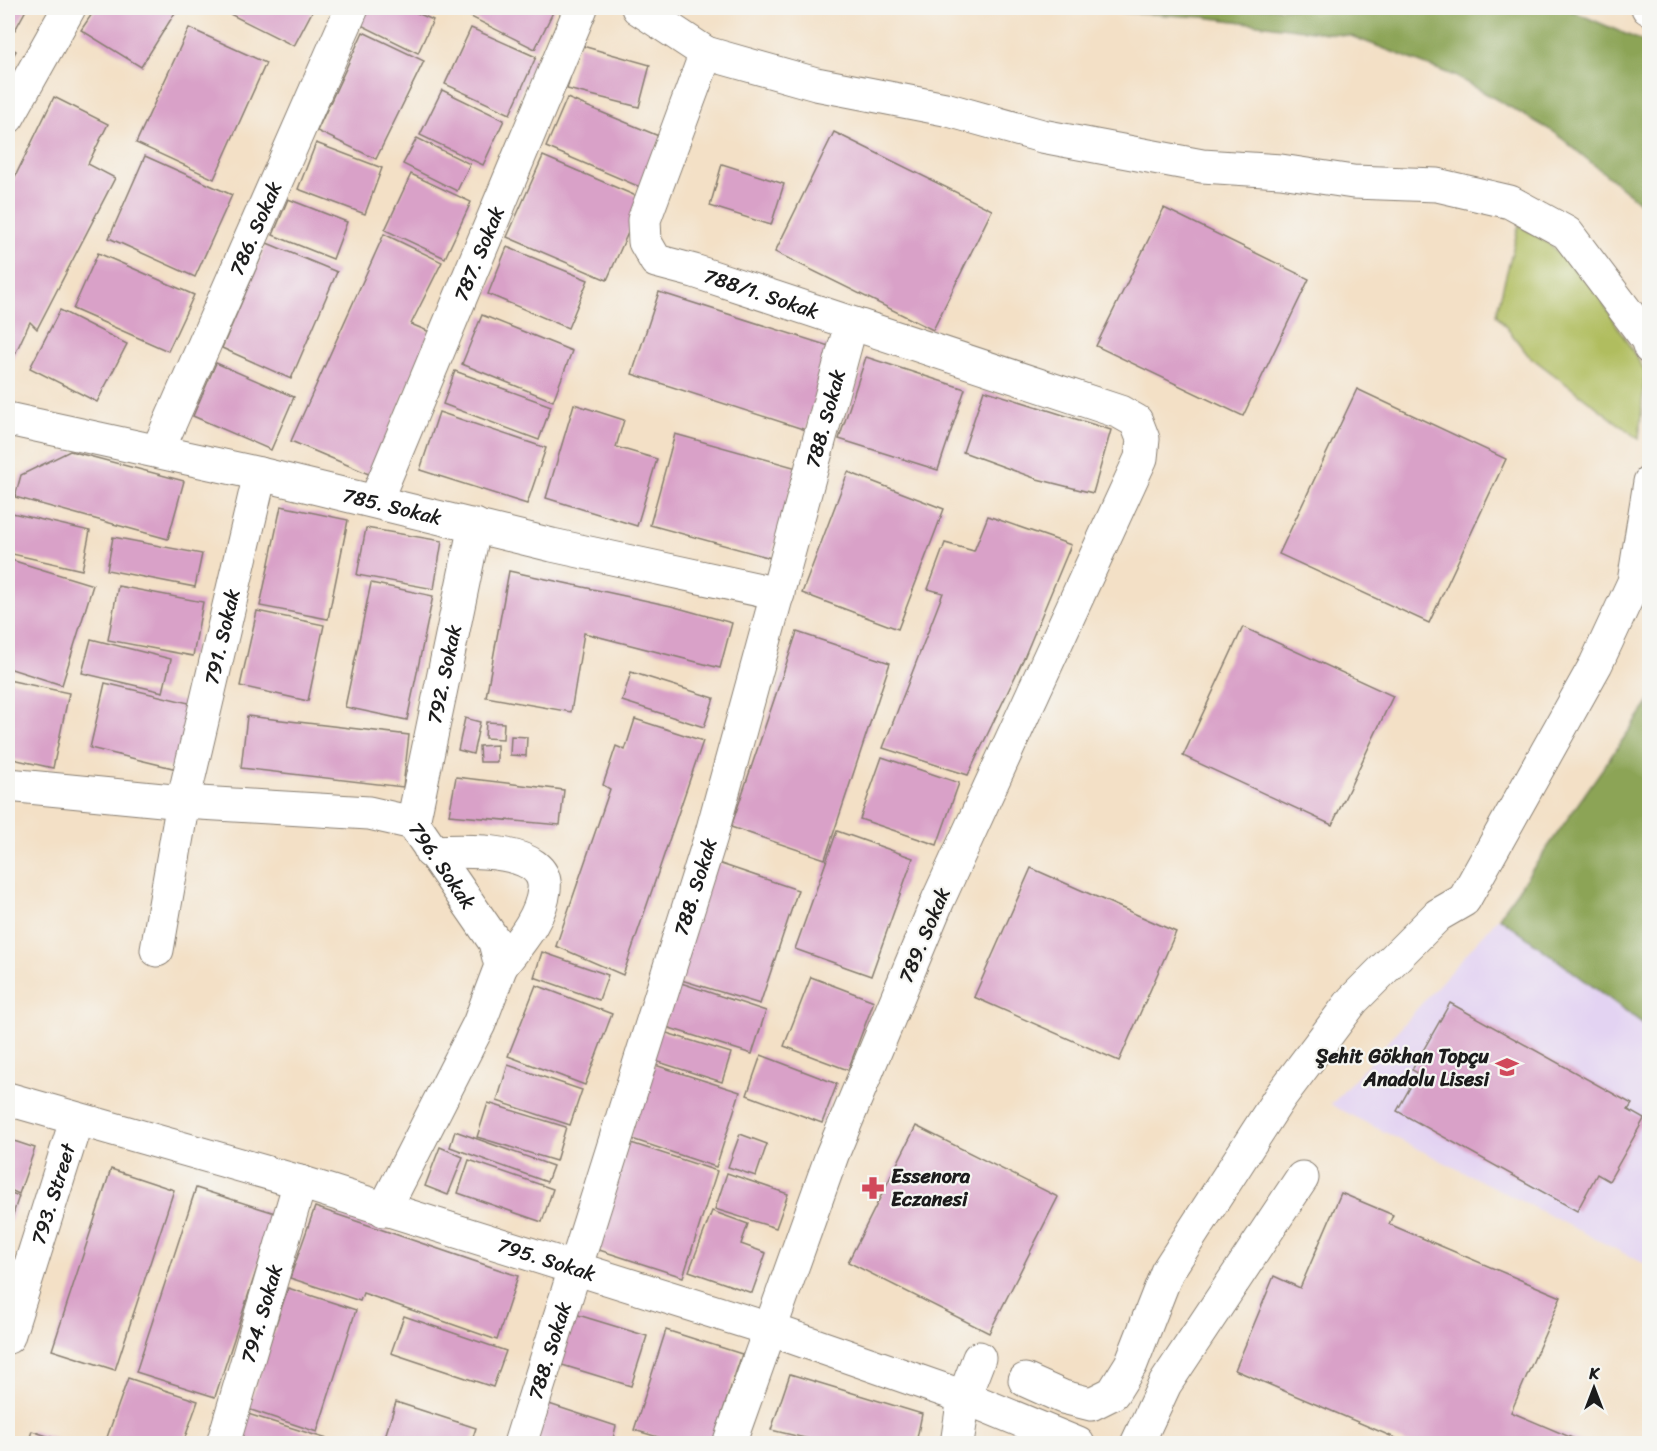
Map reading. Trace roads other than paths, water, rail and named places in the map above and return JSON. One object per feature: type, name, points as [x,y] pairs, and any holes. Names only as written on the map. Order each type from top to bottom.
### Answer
[{"type":"street","points":[[8,117],[69,8]]},
{"type":"street","name":"786. Sokak","points":[[158,450],[352,8]]},
{"type":"street","name":"787. Sokak","points":[[376,500],[581,8]]},
{"type":"street","points":[[638,8],[706,53],[816,84],[945,109],[1042,135],[1202,166],[1281,171],[1353,182],[1437,186],[1510,202],[1567,234],[1647,339],[1650,348]]},
{"type":"street","name":"788/1. Sokak","points":[[706,53],[644,220],[645,242],[656,261],[694,271],[1120,412],[1136,421],[1143,439]]},
{"type":"street","name":"788. Sokak","points":[[520,1443],[711,836],[851,324]]},
{"type":"street","name":"785. Sokak","points":[[9,423],[158,450],[778,594]]},
{"type":"street","name":"789. Sokak","points":[[729,1443],[832,1155],[933,911],[1141,458],[1143,439]]},
{"type":"street","name":"791. Sokak","points":[[157,950],[183,802],[260,474]]},
{"type":"street","points":[[1025,1380],[1062,1397],[1091,1404],[1113,1393],[1131,1364],[1167,1272],[1280,1097],[1353,1000],[1438,915],[1464,900],[1596,664],[1614,627],[1634,582],[1650,482]]},
{"type":"street","name":"792. Sokak","points":[[413,823],[475,525]]},
{"type":"street","name":"796. Sokak","points":[[8,785],[183,802],[369,813],[413,823],[430,852],[477,913],[495,942],[501,966]]},
{"type":"street","points":[[384,1210],[479,1024],[501,966],[530,927],[544,890],[542,875],[523,858],[477,851],[430,852]]},
{"type":"street","name":"795. Sokak","points":[[8,1099],[300,1182],[769,1329],[964,1397],[1078,1443]]},
{"type":"street","name":"793. Street","points":[[8,1337],[76,1120]]},
{"type":"street","points":[[1137,1443],[1165,1384],[1302,1178]]},
{"type":"street","name":"794. Sokak","points":[[223,1443],[300,1182]]},
{"type":"street","points":[[957,1443],[964,1397],[979,1358]]},
{"type":"place","name":"Şehit Gökhan Topçu Anadolu Lisesi","points":[[1507,1067]]},
{"type":"place","name":"Essenora Eczanesi","points":[[873,1188]]}]
